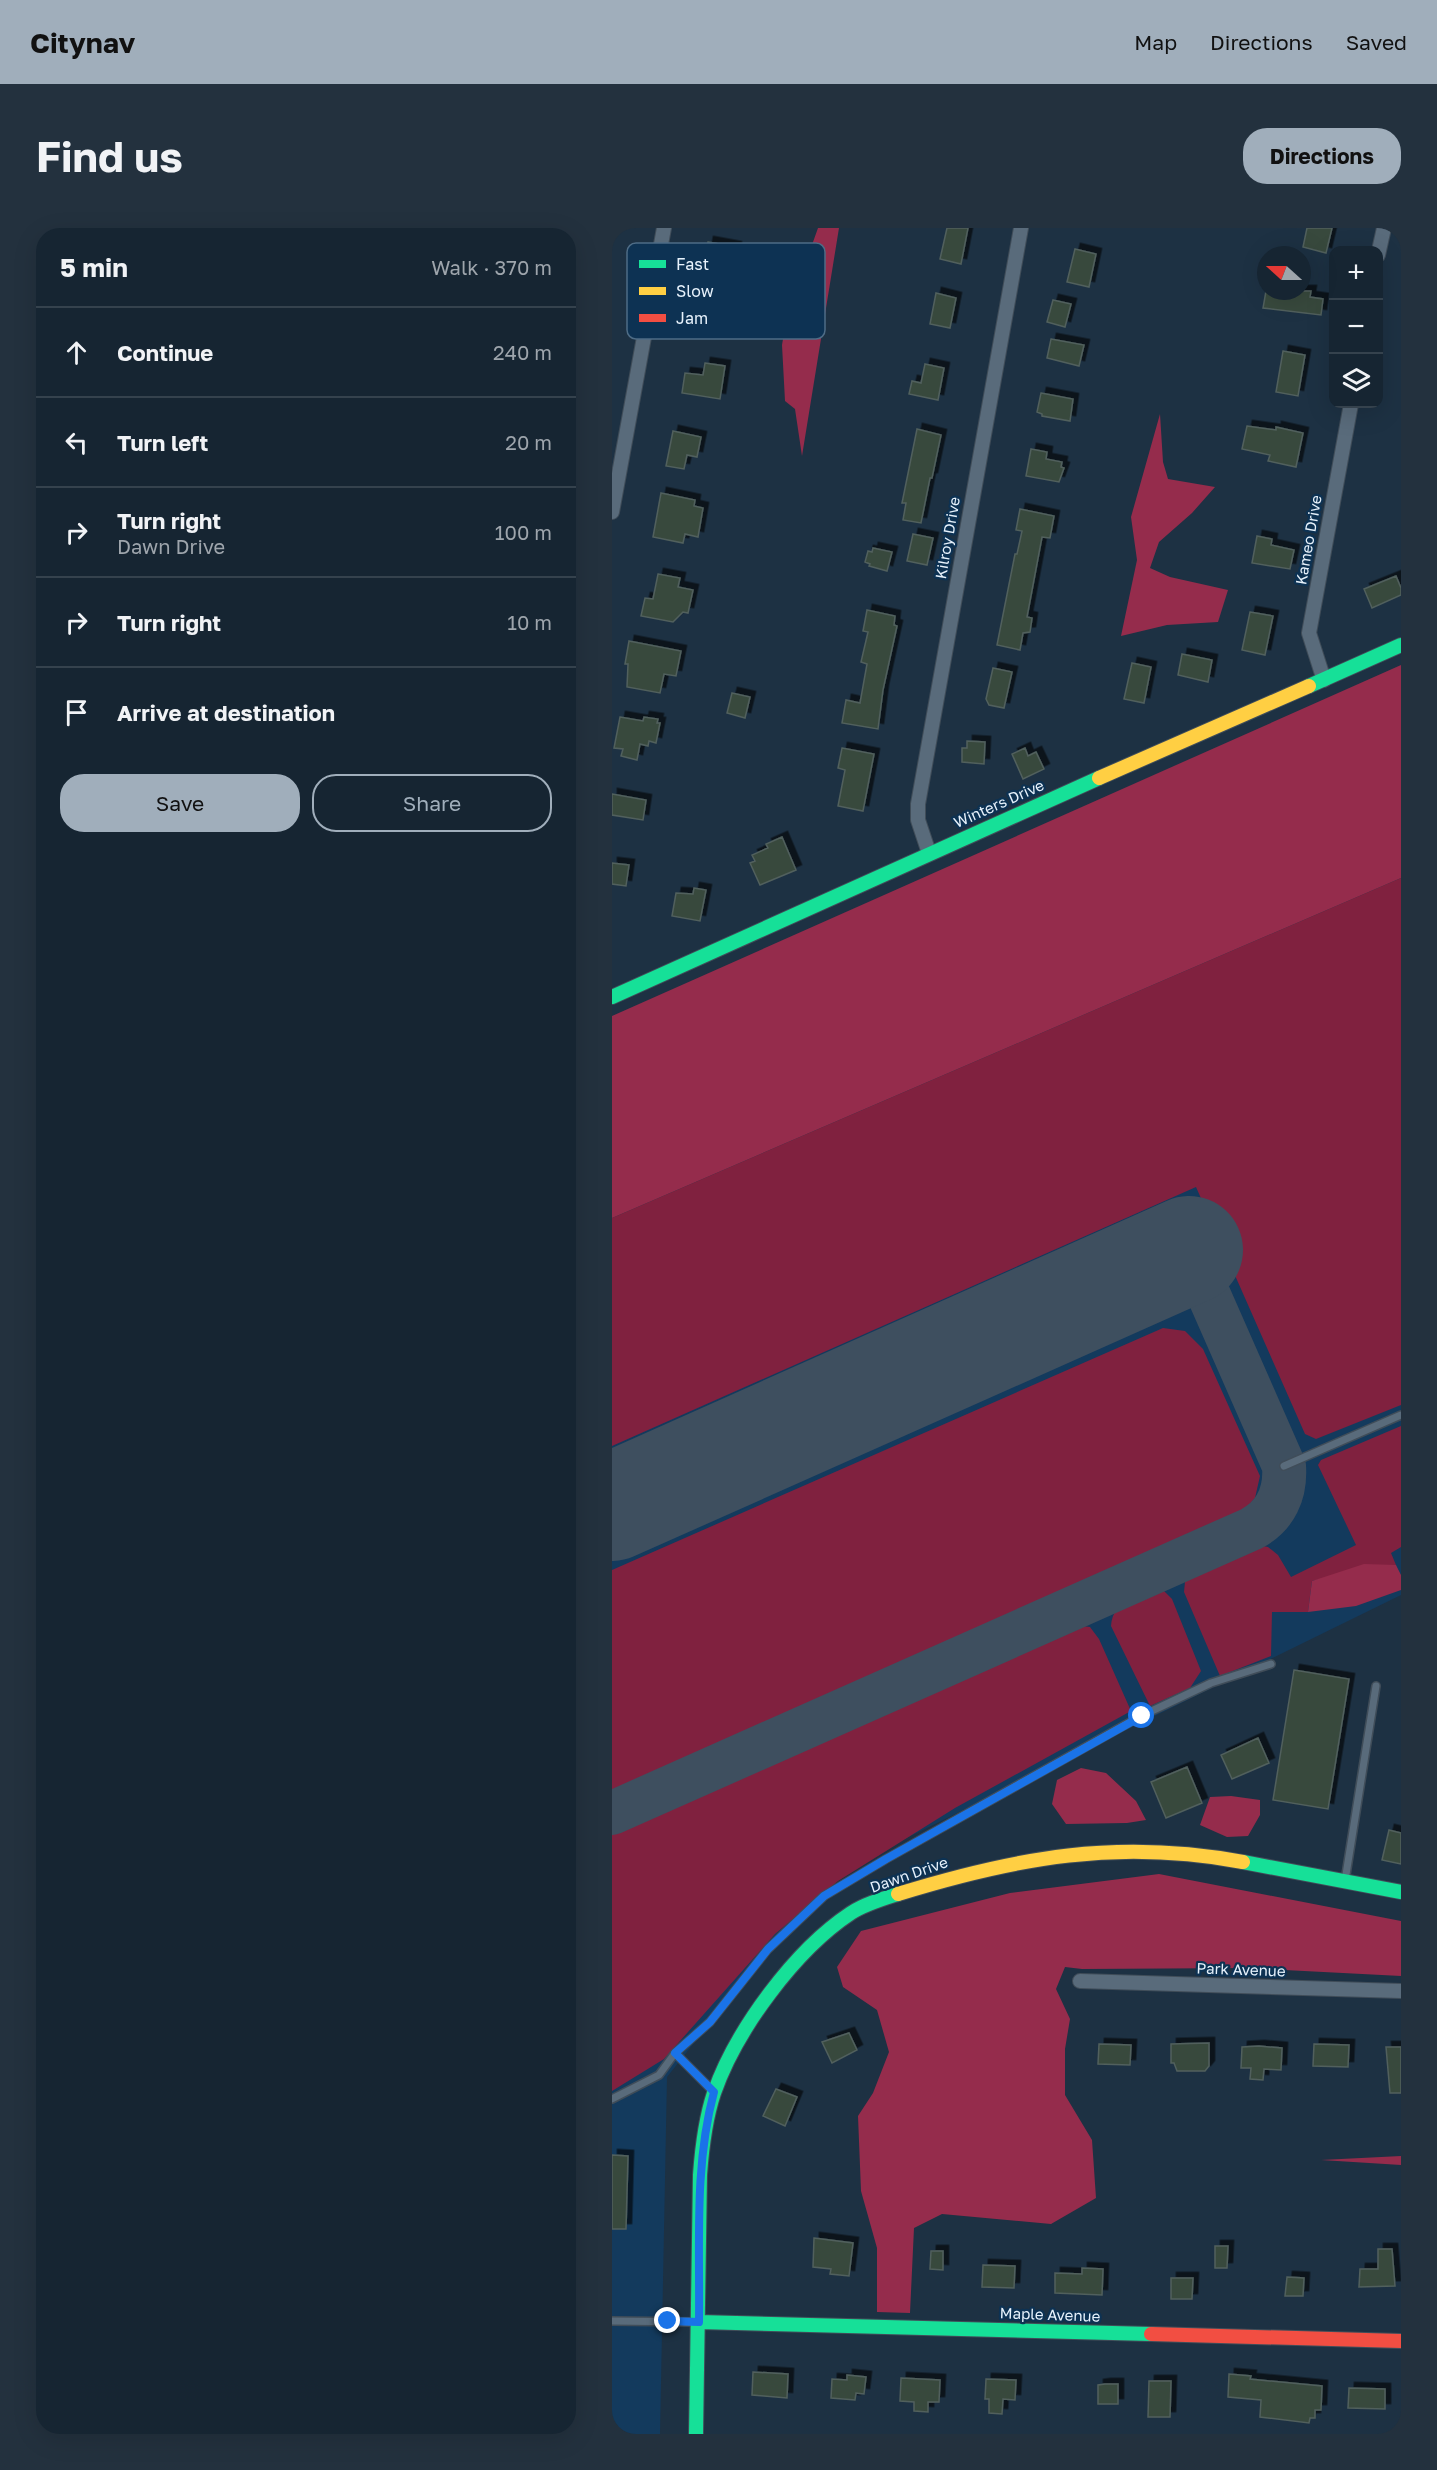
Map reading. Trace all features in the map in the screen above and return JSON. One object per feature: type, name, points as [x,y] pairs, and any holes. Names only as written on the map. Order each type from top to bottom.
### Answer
[{"type":"street","points":[[661,243],[664,228]]},
{"type":"street","name":"Kilroy Drive","points":[[929,853],[918,820],[918,804],[1021,228]]},
{"type":"street","points":[[1380,246],[1384,228]]},
{"type":"street","points":[[612,512],[644,339]]},
{"type":"street","name":"Kameo Drive","points":[[1324,680],[1309,633],[1350,408]]},
{"type":"street","name":"Winters Drive","points":[[612,997],[929,853],[1401,645]]},
{"type":"street","name":"Dawn Drive","points":[[696,2434],[700,2181],[706,2120],[714,2092],[732,2054],[788,1973],[818,1940],[851,1913],[902,1893],[967,1873],[1027,1859],[1094,1852],[1160,1851],[1212,1857],[1401,1892]]},
{"type":"street","name":"Park Avenue","points":[[1080,1982],[1401,1991]]},
{"type":"street","name":"Maple Avenue","points":[[699,2322],[1401,2341]]},
{"type":"lane","points":[[1284,1466],[1401,1415]]},
{"type":"lane","points":[[612,2099],[659,2075],[675,2053],[710,2022],[768,1949],[824,1896],[1142,1716],[1211,1683],[1271,1664]]},
{"type":"lane","points":[[1345,1881],[1376,1686]]},
{"type":"lane","points":[[675,2053],[714,2092]]},
{"type":"lane","points":[[612,2320],[699,2322]]},
{"type":"shaded area","points":[[818,228],[839,228],[825,314],[825,243],[813,243]]},
{"type":"shaded area","points":[[783,339],[821,339],[802,456],[795,409],[785,401]]},
{"type":"shaded area","points":[[1160,414],[1163,462],[1168,479],[1215,487],[1192,513],[1159,542],[1150,568],[1170,577],[1228,590],[1218,622],[1167,625],[1121,636],[1137,560],[1131,517]]},
{"type":"shaded area","points":[[1401,665],[1401,878],[612,1218],[612,1016]]},
{"type":"shaded area","points":[[1401,878],[1401,1405],[1316,1439],[1305,1434],[1196,1187],[612,1446],[612,1218]]},
{"type":"shaded area","points":[[1401,891],[1401,1595],[825,1878],[667,2077],[660,2434],[612,2434],[612,1239]]},
{"type":"shaded area","points":[[1163,1328],[1185,1331],[1203,1349],[1260,1476],[1255,1498],[1237,1519],[612,1795],[612,1570]]},
{"type":"shaded area","points":[[1401,1426],[1401,1547],[1391,1553],[1396,1565],[1381,1565],[1312,1581],[1308,1612],[1272,1612],[1271,1656],[1220,1676],[1184,1592],[1185,1582],[1194,1569],[1254,1544],[1268,1547],[1278,1555],[1291,1577],[1356,1545],[1318,1465],[1321,1460]]},
{"type":"shaded area","points":[[1364,1564],[1396,1565],[1401,1575],[1401,1590],[1356,1606],[1308,1612],[1312,1581]]},
{"type":"shaded area","points":[[1164,1591],[1172,1599],[1201,1671],[1190,1688],[1150,1706],[1111,1626],[1113,1617],[1122,1603],[1137,1595]]},
{"type":"shaded area","points":[[1074,1625],[1090,1627],[1099,1639],[1131,1711],[955,1808],[838,1881],[775,1934],[664,2059],[612,2091],[612,1831]]},
{"type":"shaded area","points":[[1081,1768],[1106,1773],[1136,1801],[1146,1820],[1127,1823],[1066,1824],[1052,1804],[1057,1780]]},
{"type":"shaded area","points":[[1231,1796],[1260,1800],[1260,1815],[1248,1836],[1227,1837],[1200,1825],[1210,1797]]},
{"type":"shaded area","points":[[1159,1874],[1401,1921],[1401,1976],[1247,1968],[1082,1969],[1065,1967],[1056,1989],[1070,2019],[1065,2049],[1065,2095],[1092,2140],[1096,2198],[1051,2224],[942,2214],[914,2228],[910,2313],[877,2312],[877,2248],[861,2191],[858,2116],[873,2093],[889,2052],[877,2010],[843,1987],[837,1967],[861,1931],[1010,1893]]},
{"type":"shaded area","points":[[1401,2156],[1401,2165],[1321,2160]]},
{"type":"building","points":[[947,228],[968,228],[961,264],[940,259]]},
{"type":"building","points":[[1307,228],[1332,228],[1326,253],[1311,249],[1311,246],[1303,246]]},
{"type":"building","points":[[1075,249],[1096,254],[1089,287],[1067,282]]},
{"type":"building","points":[[936,293],[956,298],[950,328],[930,324]]},
{"type":"building","points":[[1311,297],[1323,299],[1321,315],[1263,308],[1264,300],[1311,300]]},
{"type":"building","points":[[1053,300],[1071,304],[1065,327],[1047,322]]},
{"type":"building","points":[[1051,339],[1084,345],[1079,366],[1047,358]]},
{"type":"building","points":[[1283,351],[1305,355],[1298,396],[1276,392]]},
{"type":"building","points":[[705,363],[725,366],[720,399],[682,393],[685,373],[703,375]]},
{"type":"building","points":[[925,364],[944,368],[938,400],[909,394],[912,381],[921,383]]},
{"type":"building","points":[[1041,393],[1073,399],[1070,421],[1042,416],[1037,412]]},
{"type":"building","points":[[1247,426],[1276,430],[1276,427],[1303,433],[1296,467],[1268,461],[1270,455],[1242,449]]},
{"type":"building","points":[[917,429],[941,435],[921,523],[903,520],[906,503],[902,503]]},
{"type":"building","points":[[673,431],[701,437],[697,457],[687,455],[684,469],[666,466]]},
{"type":"building","points":[[1031,449],[1047,452],[1046,459],[1062,462],[1061,467],[1064,468],[1059,482],[1026,476]]},
{"type":"building","points":[[661,493],[695,500],[694,506],[703,508],[698,537],[685,534],[683,543],[653,537]]},
{"type":"building","points":[[1020,509],[1054,516],[1050,538],[1042,537],[1027,617],[1032,618],[1030,632],[1023,633],[1020,650],[997,645],[1015,554],[1017,554],[1022,531],[1016,530]]},
{"type":"building","points":[[913,534],[933,538],[927,565],[907,561]]},
{"type":"building","points":[[1257,536],[1272,539],[1271,545],[1294,550],[1290,569],[1252,563]]},
{"type":"building","points":[[873,548],[892,552],[887,571],[869,566],[870,564],[865,562],[868,551],[872,552]]},
{"type":"building","points":[[658,574],[680,578],[678,587],[693,590],[688,613],[683,612],[673,622],[641,616],[645,598],[653,599]]},
{"type":"building","points":[[1396,576],[1401,595],[1372,608],[1364,589]]},
{"type":"building","points":[[867,610],[895,616],[894,625],[897,626],[883,690],[878,729],[842,723],[846,700],[860,703],[867,664],[861,662],[868,632],[863,631]]},
{"type":"building","points":[[1250,612],[1273,616],[1265,655],[1242,650]]},
{"type":"building","points":[[629,641],[681,651],[676,676],[664,674],[660,693],[627,687],[628,664],[625,664]]},
{"type":"building","points":[[1182,654],[1212,660],[1208,682],[1178,675]]},
{"type":"building","points":[[1132,663],[1151,667],[1144,703],[1124,699]]},
{"type":"building","points":[[993,668],[1012,672],[1004,708],[989,705],[986,699]]},
{"type":"building","points":[[732,693],[750,697],[745,718],[727,713]]},
{"type":"building","points":[[620,717],[643,721],[644,717],[658,719],[657,723],[660,723],[656,743],[649,741],[648,746],[640,744],[637,760],[621,756],[623,749],[614,748]]},
{"type":"building","points":[[967,741],[985,742],[984,764],[962,762],[962,748],[967,748]]},
{"type":"building","points":[[842,748],[874,754],[863,811],[838,806],[845,770],[838,768]]},
{"type":"building","points":[[1025,748],[1028,756],[1036,752],[1044,769],[1023,779],[1012,754]]},
{"type":"building","points":[[612,794],[646,800],[643,820],[612,815]]},
{"type":"building","points":[[782,837],[796,870],[760,885],[750,863],[755,861],[752,855],[768,848],[766,844]]},
{"type":"building","points":[[612,863],[629,865],[626,886],[612,884]]},
{"type":"building","points":[[694,888],[706,890],[700,921],[672,916],[676,893],[693,894]]},
{"type":"building","points":[[1294,1670],[1349,1679],[1328,1809],[1273,1800]]},
{"type":"building","points":[[1258,1738],[1269,1763],[1232,1779],[1221,1755]]},
{"type":"building","points":[[1187,1767],[1202,1803],[1166,1818],[1151,1782]]},
{"type":"building","points":[[1389,1830],[1401,1833],[1401,1864],[1382,1860]]},
{"type":"building","points":[[849,2033],[857,2050],[832,2063],[822,2042]]},
{"type":"building","points":[[1209,2043],[1209,2066],[1205,2071],[1177,2071],[1174,2063],[1171,2063],[1171,2044]]},
{"type":"building","points":[[1099,2044],[1131,2045],[1130,2065],[1098,2064]]},
{"type":"building","points":[[1314,2044],[1349,2045],[1348,2067],[1313,2066]]},
{"type":"building","points":[[1242,2047],[1282,2048],[1281,2070],[1264,2069],[1263,2080],[1250,2079],[1251,2068],[1241,2068]]},
{"type":"building","points":[[1386,2047],[1401,2047],[1401,2093],[1390,2093]]},
{"type":"building","points":[[776,2089],[797,2097],[785,2126],[763,2116]]},
{"type":"building","points":[[612,2155],[628,2156],[626,2229],[612,2229]]},
{"type":"building","points":[[814,2238],[853,2243],[849,2276],[830,2274],[831,2269],[813,2267]]},
{"type":"building","points":[[1215,2246],[1228,2246],[1227,2268],[1215,2268]]},
{"type":"building","points":[[1378,2249],[1392,2249],[1395,2286],[1359,2287],[1360,2269],[1378,2269]]},
{"type":"building","points":[[931,2251],[943,2251],[943,2270],[930,2269]]},
{"type":"building","points":[[983,2265],[1015,2266],[1014,2288],[982,2287]]},
{"type":"building","points":[[1082,2268],[1103,2269],[1102,2295],[1055,2293],[1055,2273],[1082,2274]]},
{"type":"building","points":[[1287,2277],[1304,2278],[1303,2296],[1285,2296]]},
{"type":"building","points":[[1171,2278],[1193,2278],[1192,2299],[1171,2299]]},
{"type":"building","points":[[753,2372],[788,2374],[787,2398],[752,2395]]},
{"type":"building","points":[[1229,2374],[1251,2376],[1250,2379],[1322,2386],[1321,2410],[1315,2410],[1315,2418],[1310,2418],[1309,2423],[1260,2417],[1261,2400],[1228,2397]]},
{"type":"building","points":[[847,2375],[866,2377],[864,2394],[856,2393],[855,2400],[831,2398],[832,2379],[847,2380]]},
{"type":"building","points":[[901,2378],[940,2380],[939,2402],[928,2402],[928,2412],[914,2411],[914,2402],[900,2401]]},
{"type":"building","points":[[986,2379],[1016,2380],[1015,2400],[1003,2399],[1002,2414],[989,2413],[989,2399],[985,2399]]},
{"type":"building","points":[[1149,2381],[1171,2381],[1170,2417],[1148,2417]]},
{"type":"building","points":[[1118,2384],[1118,2404],[1098,2404],[1098,2385]]},
{"type":"building","points":[[1349,2388],[1385,2389],[1385,2409],[1348,2408]]},
{"type":"taxiway","points":[[612,1813],[1260,1524],[1278,1503],[1283,1485],[1284,1466],[1189,1250]]},
{"type":"runway","points":[[612,1507],[1189,1250]]},
{"type":"traffic: fast","points":[[1309,686],[1401,645]]},
{"type":"traffic: fast","points":[[612,997],[1099,778]]},
{"type":"traffic: fast","points":[[1243,1862],[1401,1892]]},
{"type":"traffic: fast","points":[[696,2434],[700,2175],[704,2134],[714,2093],[724,2069],[752,2018],[770,1993],[809,1948],[851,1913],[868,1904],[898,1894]]},
{"type":"traffic: fast","points":[[699,2322],[1151,2334]]},
{"type":"traffic: slow","points":[[1099,778],[1309,686]]},
{"type":"traffic: slow","points":[[898,1894],[985,1870],[1027,1862],[1111,1852],[1197,1855],[1243,1862]]},
{"type":"traffic: jam","points":[[1151,2334],[1401,2341]]},
{"type":"route","points":[[668,2321],[699,2322],[700,2181],[706,2120],[714,2092],[675,2053],[710,2022],[768,1949],[824,1896],[1142,1716]]}]
